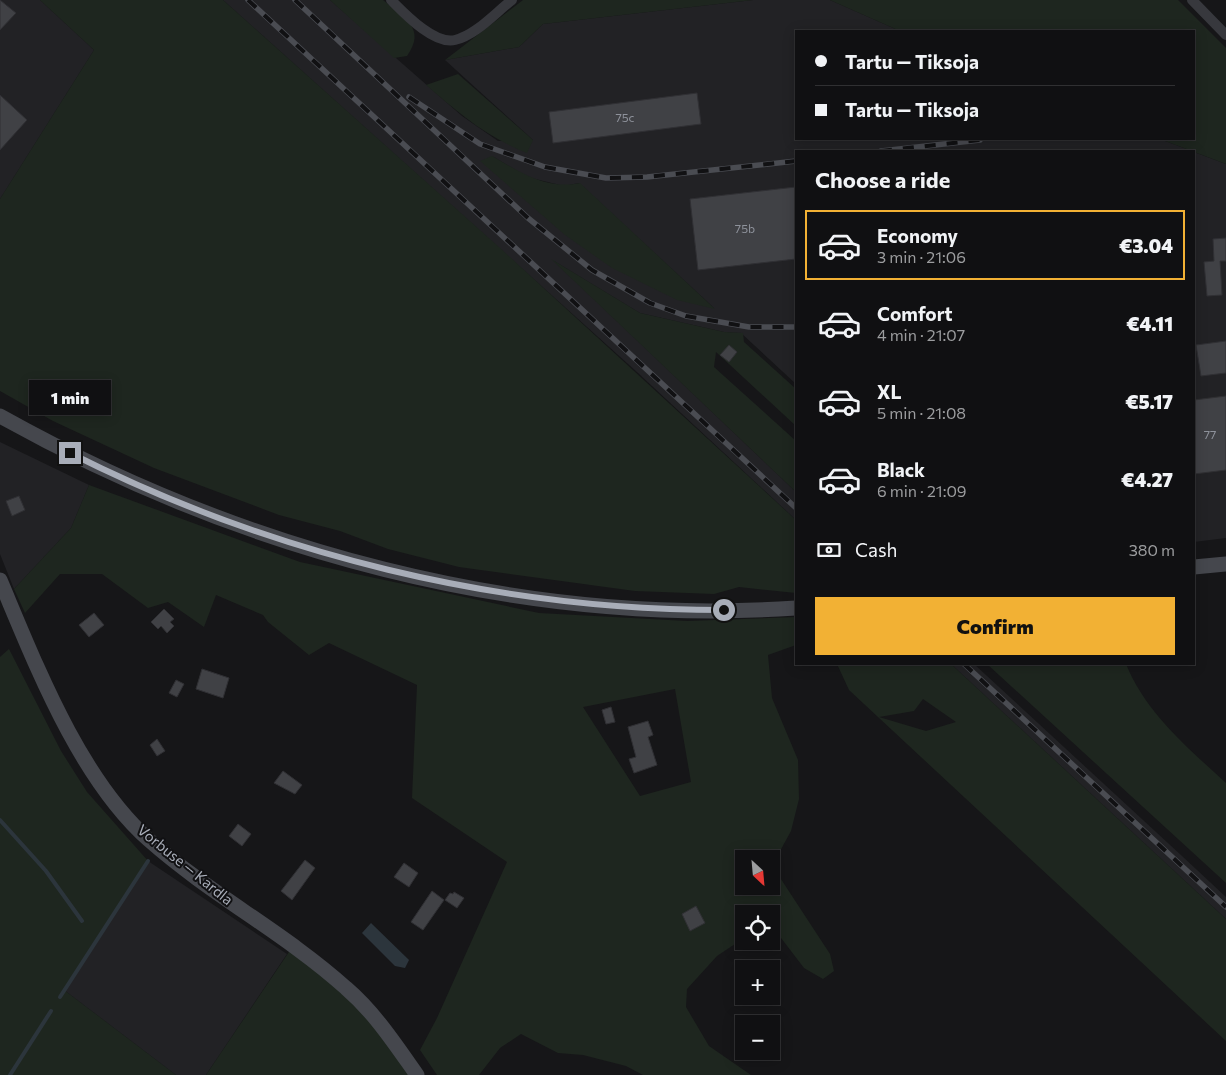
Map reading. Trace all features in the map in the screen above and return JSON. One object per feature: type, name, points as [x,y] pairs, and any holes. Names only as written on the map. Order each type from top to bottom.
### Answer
[{"type":"main road","points":[[0,416],[88,462],[164,496],[263,534],[338,557],[423,578],[579,604],[689,610],[795,608]]},
{"type":"main road","points":[[1195,567],[1226,564]]},
{"type":"main road","name":"Vorbuse — Kardla","points":[[0,580],[54,702],[78,746],[120,809],[148,839],[187,870],[346,987],[380,1022],[417,1075]]},
{"type":"street","points":[[390,0],[418,25],[439,37],[454,40],[475,29],[512,0]]},
{"type":"street","points":[[1192,0],[1226,35]]},
{"type":"shaded area","points":[[0,0],[40,0],[94,50],[0,199]]},
{"type":"shaded area","points":[[40,0],[223,0],[500,248],[795,519],[795,593],[739,587],[714,594],[635,591],[459,567],[388,549],[340,531],[279,515],[154,468],[53,421],[0,391],[0,199],[94,50]]},
{"type":"shaded area","points":[[223,0],[330,0],[462,116],[498,141],[533,140],[445,60],[519,47],[543,24],[753,0],[830,0],[898,30],[795,30],[795,140],[1163,140],[1189,150],[795,150],[795,383],[741,333],[724,332],[640,313],[554,261],[795,491],[795,519],[637,372]],"holes":[[[492,156],[527,177],[564,186],[579,183],[714,308]]]},
{"type":"shaded area","points":[[330,0],[383,0],[405,18],[414,31],[413,46],[407,56],[394,58]]},
{"type":"shaded area","points":[[523,0],[753,0],[543,24],[519,47],[445,60]]},
{"type":"shaded area","points":[[830,0],[1178,0],[1226,48],[1226,164],[1195,152],[1195,150],[1189,150],[1163,140],[1195,140],[1195,30],[898,30]]},
{"type":"shaded area","points":[[458,74],[533,140],[527,153],[486,132],[426,85]]},
{"type":"shaded area","points":[[1195,152],[1226,164],[1226,538],[1195,542]]},
{"type":"shaded area","points":[[492,156],[523,173],[545,182],[568,185],[580,183],[715,309],[677,300],[612,268],[565,235],[480,161]]},
{"type":"shaded area","points":[[551,259],[640,313],[724,332],[743,333],[744,342],[795,388],[795,425],[716,352],[714,367],[795,440],[795,491]]},
{"type":"shaded area","points":[[0,442],[89,485],[71,528],[14,589],[0,554]]},
{"type":"shaded area","points":[[89,485],[300,562],[539,613],[687,621],[795,617],[795,645],[768,655],[772,698],[798,760],[799,799],[791,831],[780,851],[735,850],[735,895],[780,895],[780,878],[830,954],[834,971],[823,979],[804,968],[780,937],[780,905],[735,905],[735,944],[717,956],[687,989],[686,1007],[709,1046],[751,1075],[643,1075],[626,1066],[583,1055],[558,1053],[521,1034],[500,1048],[479,1075],[437,1075],[420,1050],[437,1018],[507,862],[412,798],[417,685],[329,643],[309,655],[268,622],[263,615],[216,595],[204,627],[168,602],[148,608],[102,574],[60,574],[25,613],[14,589],[71,528]],"holes":[[[675,689],[691,782],[640,796],[583,707]]]},
{"type":"shaded area","points":[[9,649],[61,751],[87,792],[148,861],[64,990],[176,1075],[0,1075],[0,657]]},
{"type":"shaded area","points":[[837,665],[952,665],[1226,919],[1226,1041],[849,690]],"holes":[[[923,699],[956,722],[926,731],[879,717],[914,711]]]},
{"type":"shaded area","points":[[952,665],[975,665],[1182,856],[1226,897],[1226,919]]},
{"type":"shaded area","points":[[988,665],[1126,665],[1134,682],[1156,714],[1183,743],[1226,783],[1226,883]]},
{"type":"shaded area","points":[[148,861],[287,954],[206,1075],[176,1075],[64,990]]},
{"type":"shaded area","points":[[371,923],[409,960],[405,968],[395,966],[362,933]]},
{"type":"shaded area","points":[[293,946],[346,987],[417,1075],[206,1075]]},
{"type":"building","points":[[0,0],[16,13],[0,30]]},
{"type":"building","points":[[697,93],[701,124],[553,143],[549,112]]},
{"type":"building","points":[[0,95],[27,120],[0,150]]},
{"type":"building","points":[[795,187],[795,259],[698,270],[690,199]]},
{"type":"building","points":[[1226,238],[1226,261],[1220,261],[1222,295],[1207,296],[1204,262],[1214,261],[1213,239]]},
{"type":"building","points":[[1226,341],[1226,373],[1201,376],[1196,345]]},
{"type":"building","points":[[729,345],[737,352],[729,362],[720,355]]},
{"type":"building","points":[[1226,396],[1226,470],[1195,474],[1195,400]]},
{"type":"building","points":[[19,496],[25,510],[12,516],[6,501]]},
{"type":"building","points":[[164,609],[174,619],[170,622],[174,626],[167,633],[161,626],[158,629],[151,622]]},
{"type":"building","points":[[94,613],[104,625],[89,637],[79,625]]},
{"type":"building","points":[[202,669],[229,678],[223,698],[196,689]]},
{"type":"building","points":[[176,680],[184,684],[177,697],[169,693]]},
{"type":"building","points":[[611,707],[615,722],[606,724],[602,710]]},
{"type":"building","points":[[648,721],[653,735],[648,737],[657,765],[634,773],[629,759],[636,757],[628,727]]},
{"type":"building","points":[[157,739],[165,751],[157,756],[150,745]]},
{"type":"building","points":[[283,771],[302,785],[295,794],[274,783]]},
{"type":"building","points":[[238,824],[251,834],[242,846],[229,836]]},
{"type":"building","points":[[305,860],[315,868],[292,900],[281,891]]},
{"type":"building","points":[[404,863],[418,873],[409,887],[394,877]]},
{"type":"building","points":[[432,891],[444,900],[423,930],[411,922]]},
{"type":"building","points":[[454,892],[464,898],[457,908],[445,900],[450,893],[453,894]]},
{"type":"building","points":[[696,906],[705,923],[690,931],[682,914]]},
{"type":"waterway","points":[[0,820],[46,871],[82,921]]},
{"type":"waterway","points":[[60,997],[148,861]]},
{"type":"waterway","points":[[10,1075],[51,1011]]},
{"type":"railway","points":[[248,0],[795,507]]},
{"type":"railway","points":[[295,0],[528,218],[592,270],[650,303],[686,316],[749,327],[795,327]]},
{"type":"railway","points":[[409,97],[480,144],[545,167],[606,178],[647,177],[795,161]]},
{"type":"railway","points":[[890,150],[980,140]]},
{"type":"railway","points":[[965,665],[1226,907]]},
{"type":"route","points":[[70,453],[164,496],[254,530],[338,557],[423,578],[579,604],[724,610]]}]
